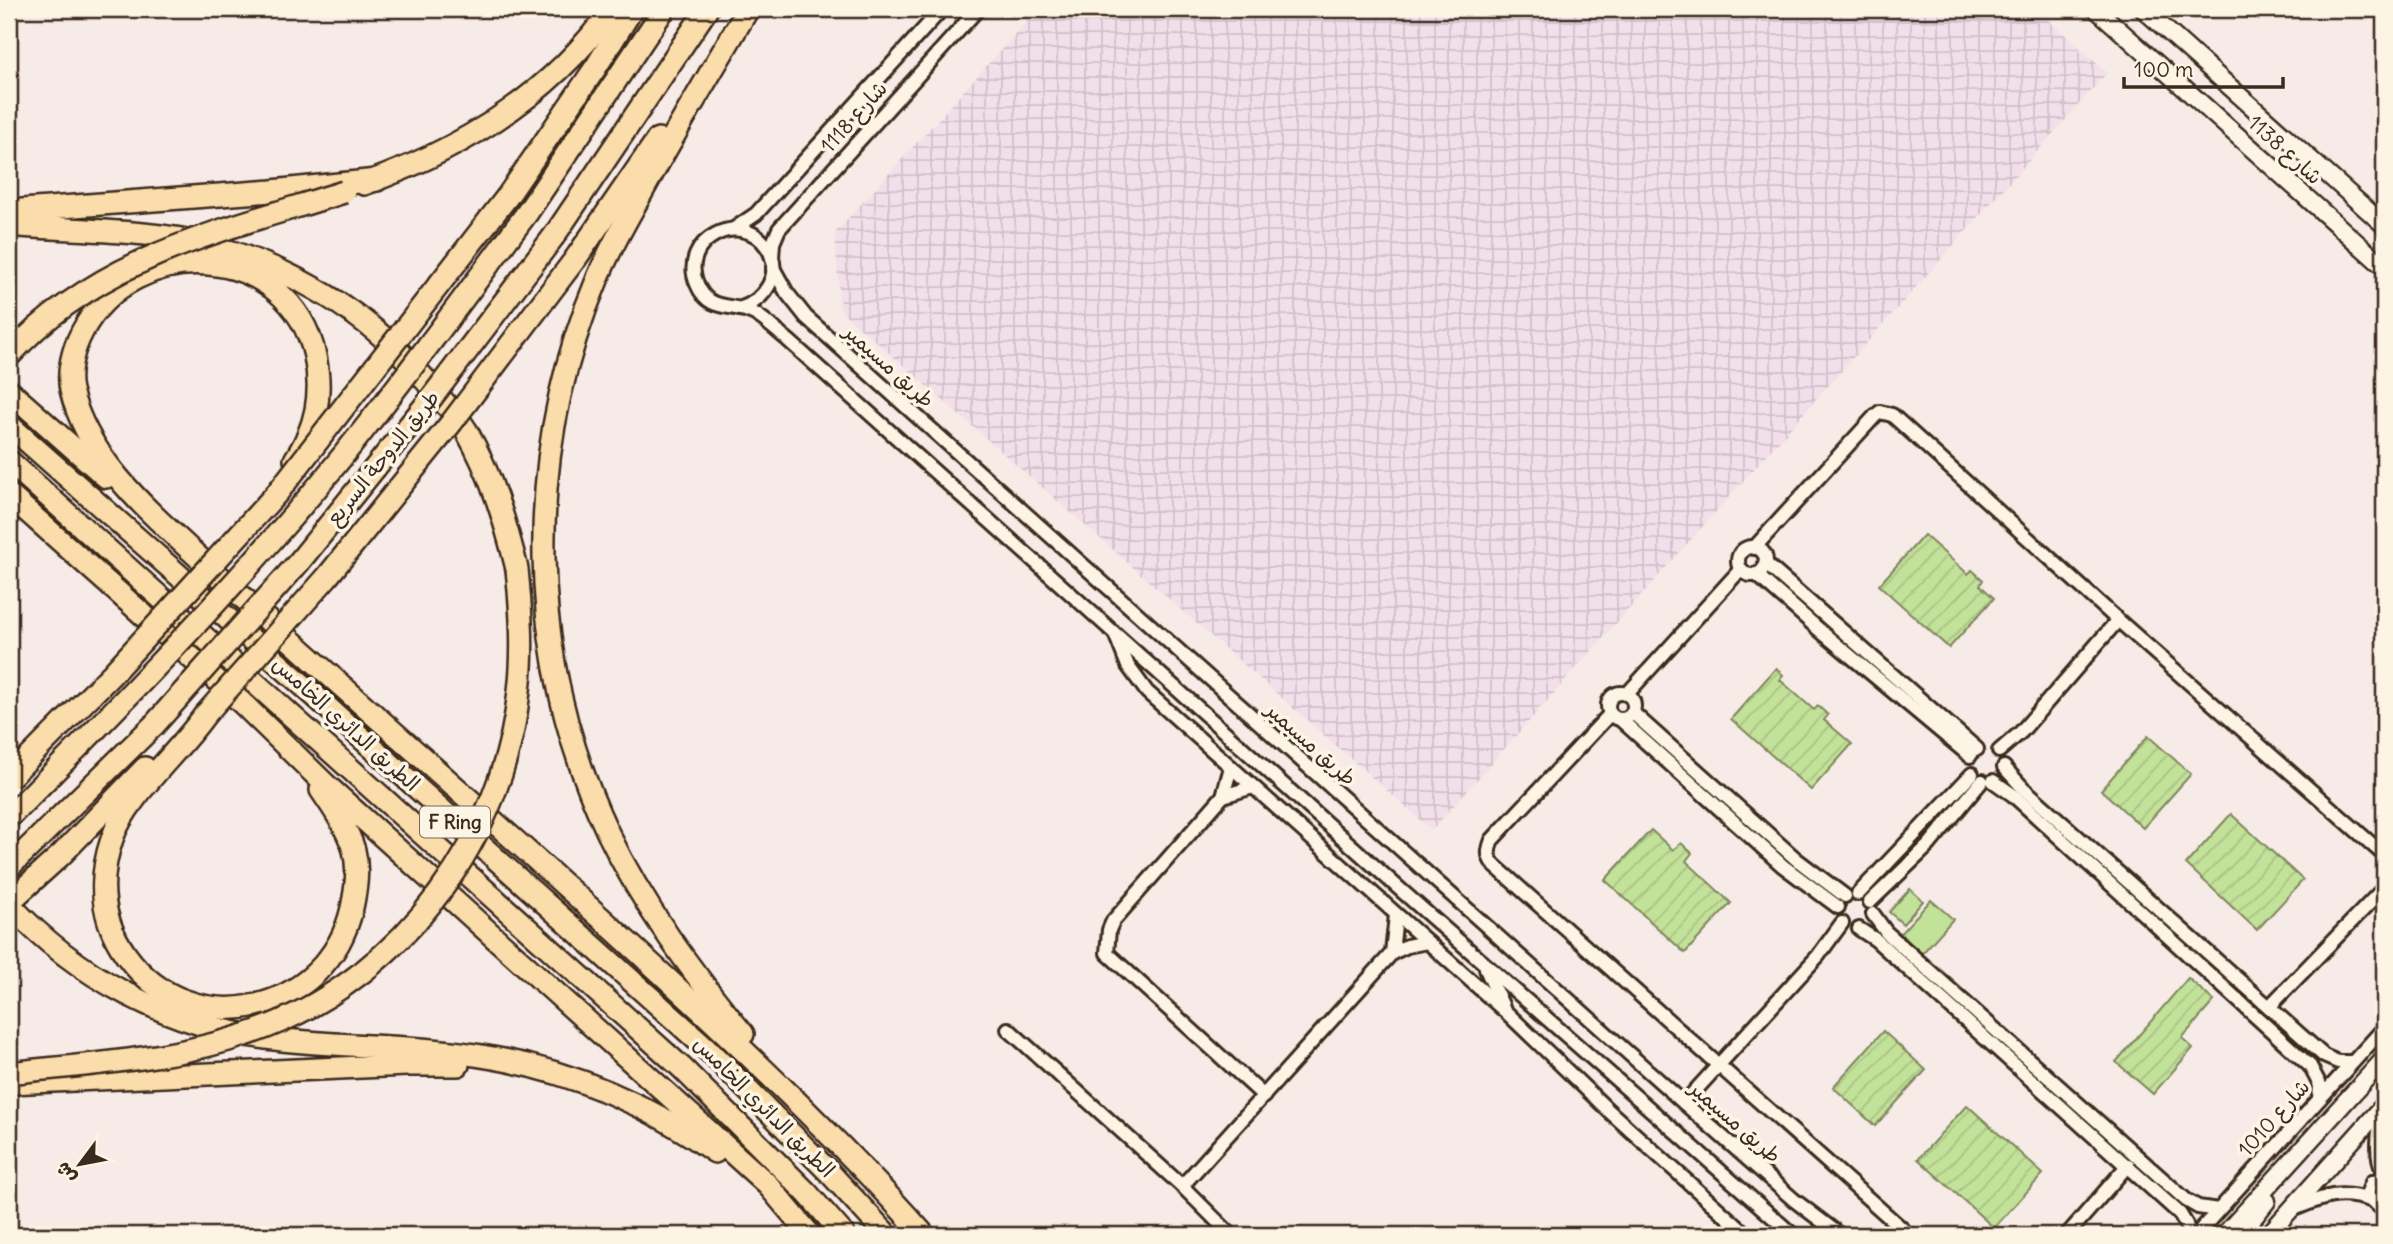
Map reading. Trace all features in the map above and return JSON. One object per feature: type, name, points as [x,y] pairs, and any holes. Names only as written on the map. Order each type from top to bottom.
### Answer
[{"type":"highway","points":[[9,356],[59,310],[92,286],[124,268],[184,243],[377,180],[450,148],[486,128],[541,87],[576,55],[612,9]]},
{"type":"highway","points":[[9,778],[111,675],[278,492],[507,197],[632,9]]},
{"type":"highway","name":"طريق الدوحة السريع","points":[[9,817],[133,693],[273,540],[338,463],[527,213],[664,9]]},
{"type":"highway","name":"طريق الدوحة السريع","points":[[9,867],[153,725],[299,562],[429,401],[554,236],[707,9]]},
{"type":"highway","points":[[242,703],[318,786],[345,826],[354,851],[357,873],[355,894],[348,926],[336,950],[323,967],[295,989],[265,1002],[232,1009],[211,1009],[178,999],[150,982],[125,953],[109,923],[103,901],[105,865],[113,836],[122,819],[135,800],[187,741],[204,716],[352,547],[452,422],[576,258],[748,9]]},
{"type":"highway","points":[[748,9],[615,240],[582,318],[566,368],[545,483],[544,575],[558,680],[580,764],[607,831],[656,918],[713,998],[804,1108]]},
{"type":"highway","points":[[9,211],[272,191],[377,180]]},
{"type":"highway","points":[[9,225],[151,236],[207,245],[262,263],[309,284],[342,303],[396,349],[425,379],[464,427],[498,500],[517,569],[522,618],[519,692],[509,746],[495,792],[467,851],[418,920],[394,945],[342,987],[269,1026],[234,1038],[159,1055],[12,1076]]},
{"type":"highway","points":[[174,535],[102,458],[82,421],[70,388],[74,350],[86,325],[101,304],[113,293],[140,277],[180,263],[206,263],[232,268],[274,290],[296,316],[313,346],[319,392],[314,423],[307,442],[245,530]]},
{"type":"highway","points":[[9,391],[557,878],[804,1108],[924,1235]]},
{"type":"highway","name":"الطريق الدائري الخامس","points":[[9,425],[704,1046],[828,1171],[887,1235]]},
{"type":"highway","name":"الطريق الدائري الخامس","points":[[9,461],[682,1068],[807,1193],[844,1235]]},
{"type":"highway","points":[[9,495],[242,703],[326,785],[768,1185],[809,1235]]},
{"type":"highway","points":[[204,716],[179,734],[61,855],[9,903],[61,952],[87,972],[146,1004],[209,1027],[265,1038],[491,1057],[568,1078],[625,1099],[688,1133],[726,1160],[809,1235]]},
{"type":"highway","points":[[12,1076],[47,1081],[449,1065],[568,1078]]},
{"type":"street","name":"شارع 1118","points":[[734,229],[756,214],[942,9]]},
{"type":"street","name":"شارع 1118","points":[[772,263],[772,243],[779,229],[978,9]]},
{"type":"street","name":"شارع 1138","points":[[2096,9],[2384,267]]},
{"type":"street","name":"شارع 1138","points":[[2143,9],[2384,225]]},
{"type":"street","points":[[739,309],[760,299],[772,279],[772,263],[766,247],[758,237],[747,231],[734,229],[710,236],[695,257],[693,271],[696,284],[703,295],[726,308],[754,314],[789,341],[1483,963],[1793,1235]]},
{"type":"street","name":"طريق مسيمير","points":[[772,263],[787,293],[806,317],[1684,1103],[1794,1200],[1839,1235]]},
{"type":"street","points":[[1765,563],[1762,570],[1749,575],[1741,569],[1738,560],[1742,552],[1755,548],[1875,416],[1880,412],[1892,415],[2118,620],[2384,855]]},
{"type":"street","points":[[1755,548],[1762,552],[1765,563],[1973,753]]},
{"type":"street","points":[[1626,694],[1741,569]]},
{"type":"street","points":[[1756,574],[1824,634],[1973,753]]},
{"type":"street","points":[[1999,751],[2021,732],[2118,620]]},
{"type":"street","points":[[1116,636],[1128,666],[1140,684],[1506,1012],[1609,1111],[1747,1235]]},
{"type":"street","points":[[1909,1235],[1489,858],[1488,849],[1492,840],[1621,716],[1634,702],[1626,694],[1618,693],[1611,698],[1608,706],[1621,716],[1783,866],[1847,899],[1871,908],[1886,932],[2186,1200],[2204,1209],[2218,1210]]},
{"type":"street","points":[[1973,753],[1991,746],[1999,751],[2004,761],[1999,777],[1982,779],[1847,899],[1838,916],[1842,923],[1851,929],[1858,929],[1869,923],[1871,908],[1929,845],[1982,779]]},
{"type":"street","points":[[1973,753],[1969,765],[1982,779],[2013,795],[2306,1062],[2318,1078],[2319,1099]]},
{"type":"street","points":[[2004,766],[2023,788],[2318,1051],[2338,1062],[2353,1062]]},
{"type":"street","points":[[1231,768],[1223,796],[1113,922],[1109,930],[1107,953],[1264,1096]]},
{"type":"street","points":[[1223,796],[1253,787]]},
{"type":"street","points":[[1359,881],[1404,892]]},
{"type":"street","points":[[2269,1007],[2384,888]]},
{"type":"street","points":[[1392,953],[1396,915]]},
{"type":"street","points":[[1684,1103],[1818,956],[1842,923]]},
{"type":"street","points":[[1858,929],[1876,940],[2128,1165],[2176,1210],[2186,1224],[2189,1235]]},
{"type":"street","points":[[1182,1185],[1392,953],[1407,946],[1427,942]]},
{"type":"street","points":[[1483,963],[1506,1012]]},
{"type":"street","name":"شارع 1010","points":[[2196,1235],[2384,1028]]},
{"type":"street","points":[[1008,1029],[1182,1185],[1231,1235]]},
{"type":"street","points":[[2306,1062],[2315,1060],[2318,1051]]},
{"type":"street","name":"شارع 1010","points":[[2224,1235],[2384,1059]]},
{"type":"street","points":[[2383,1106],[2377,1140],[2384,1175]]},
{"type":"street","points":[[2268,1235],[2383,1106]]},
{"type":"street","points":[[2067,1235],[2128,1165]]},
{"type":"street","points":[[2240,1235],[2269,1199],[2280,1173]]},
{"type":"street","points":[[2384,1181],[2376,1180],[2370,1185],[2368,1192],[2384,1211]]},
{"type":"street","points":[[2290,1211],[2324,1196],[2356,1195],[2373,1201]]},
{"type":"street","points":[[2176,1210],[2182,1208],[2186,1200]]},
{"type":"street","points":[[1199,1201],[1242,1235]]},
{"type":"shaded area","points":[[1038,9],[2037,9],[2107,73],[1432,830],[840,310],[835,233]]},
{"type":"green space","points":[[1924,535],[1968,574],[1972,570],[1983,580],[1980,585],[1994,598],[1949,648],[1879,585]]},
{"type":"green space","points":[[1776,668],[1783,675],[1780,680],[1814,710],[1818,706],[1828,715],[1824,720],[1852,744],[1811,790],[1731,719]]},
{"type":"green space","points":[[2148,736],[2191,774],[2143,828],[2101,790]]},
{"type":"green space","points":[[2231,814],[2303,880],[2257,930],[2186,864]]},
{"type":"green space","points":[[1651,830],[1673,850],[1681,843],[1692,853],[1686,861],[1731,903],[1685,953],[1605,880]]},
{"type":"green space","points":[[1910,889],[1923,901],[1903,924],[1889,912]]},
{"type":"green space","points":[[1931,900],[1953,919],[1919,957],[1897,937]]},
{"type":"green space","points":[[2188,978],[2214,1001],[2182,1038],[2193,1048],[2153,1094],[2116,1062]]},
{"type":"green space","points":[[1883,1031],[1926,1070],[1875,1126],[1833,1087]]},
{"type":"green space","points":[[1967,1105],[2043,1174],[1994,1228],[1918,1159]]}]
